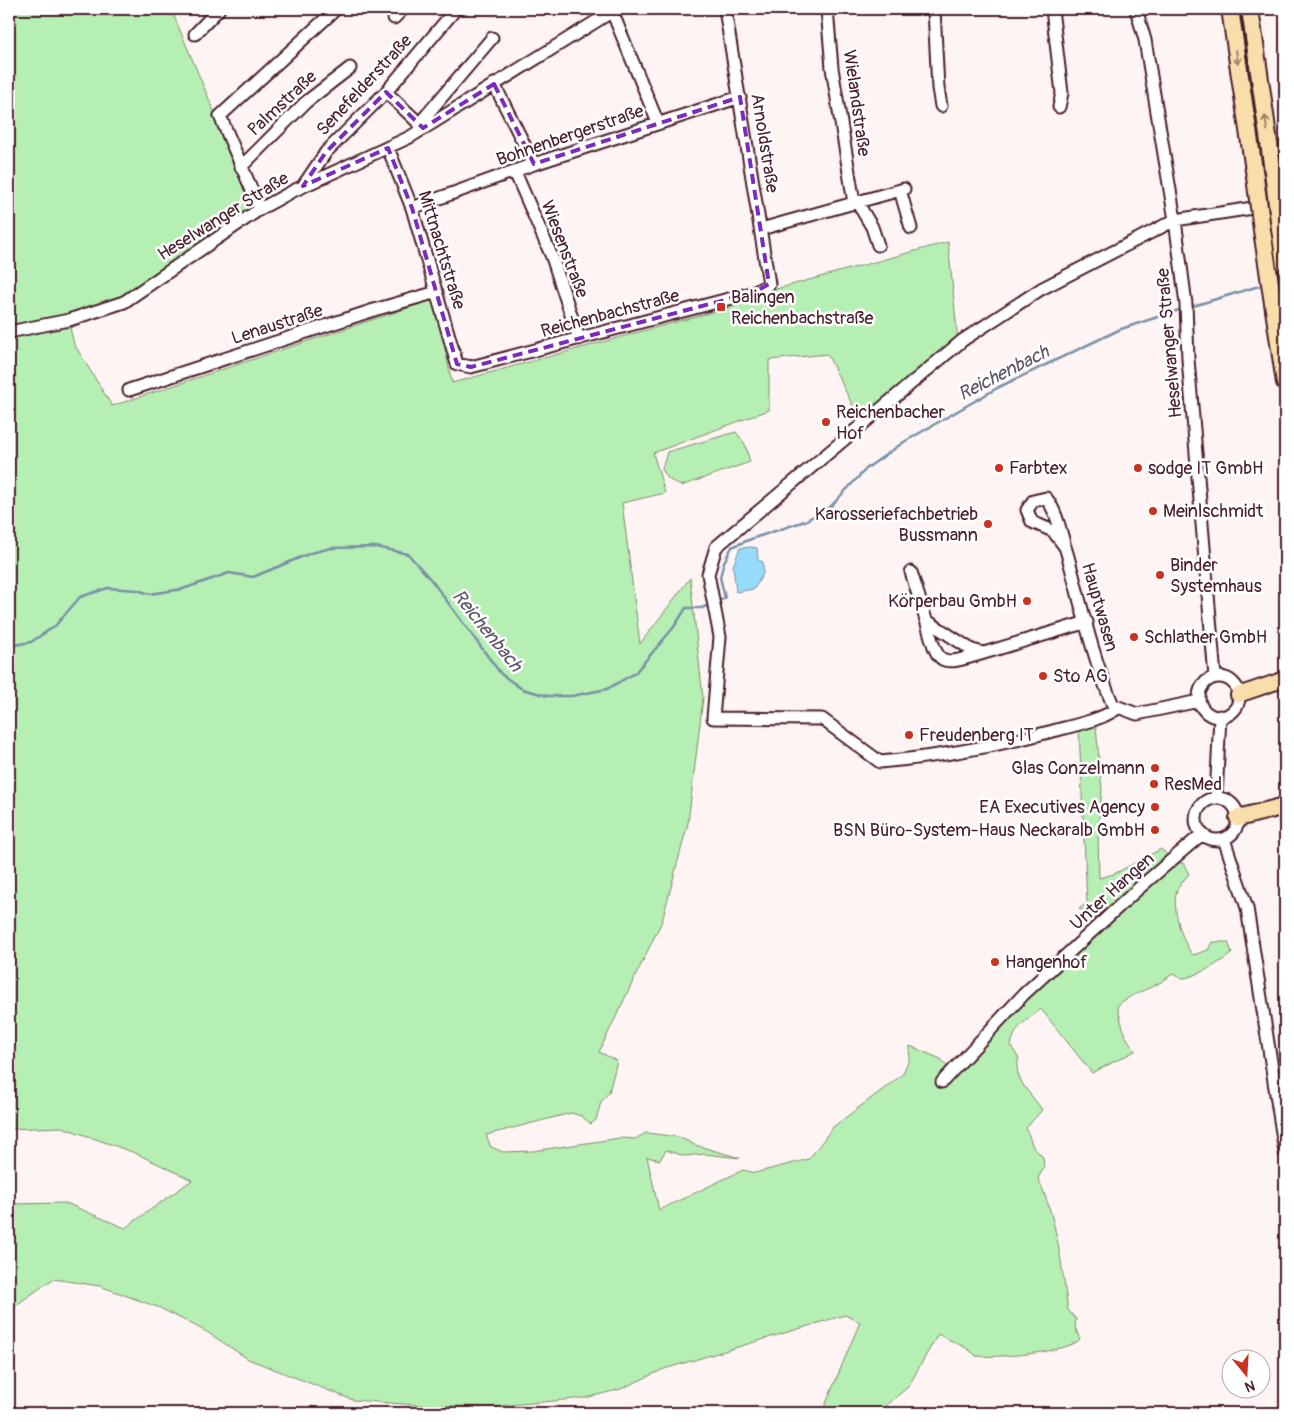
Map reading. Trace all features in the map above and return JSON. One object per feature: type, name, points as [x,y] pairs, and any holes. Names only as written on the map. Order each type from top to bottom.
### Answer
[{"type":"highway","points":[[1230,9],[1285,382]]},
{"type":"highway","points":[[1250,9],[1285,265]]},
{"type":"highway","points":[[1238,818],[1281,808]]},
{"type":"main road","points":[[1238,695],[1285,679]]},
{"type":"street","points":[[194,34],[219,9]]},
{"type":"street","points":[[260,209],[220,116],[336,9]]},
{"type":"street","points":[[394,18],[403,9]]},
{"type":"street","points":[[612,9],[658,123]]},
{"type":"street","name":"Heselwanger Straße","points":[[9,332],[69,320],[124,302],[260,209],[303,186],[388,148],[421,126],[494,84],[612,9]]},
{"type":"street","name":"Arnoldstraße","points":[[725,9],[769,284]]},
{"type":"street","name":"Wielandstraße","points":[[828,9],[832,68],[856,202]]},
{"type":"street","points":[[934,9],[938,88],[941,106]]},
{"type":"street","points":[[1052,9],[1062,93],[1059,107]]},
{"type":"street","name":"Heselwanger Straße","points":[[1136,9],[1145,40],[1175,220],[1186,304],[1188,359],[1215,677]]},
{"type":"street","name":"Senefelderstraße","points":[[303,186],[326,152],[386,92],[455,10]]},
{"type":"street","points":[[386,92],[421,126],[492,38]]},
{"type":"street","name":"Palmstraße","points":[[241,167],[306,102],[350,68]]},
{"type":"street","points":[[494,84],[534,164]]},
{"type":"street","name":"Bohnenbergerstraße","points":[[412,208],[534,164],[740,98]]},
{"type":"street","name":"Mittnachtstraße","points":[[388,148],[412,208],[456,364]]},
{"type":"street","name":"Wiesenstraße","points":[[515,172],[552,256],[579,339]]},
{"type":"street","points":[[761,229],[902,189],[911,228]]},
{"type":"street","points":[[1199,701],[1137,714],[1118,708],[1094,720],[1014,742],[934,757],[880,762],[822,719],[713,718],[720,637],[708,574],[716,547],[963,340],[1041,289],[1175,220],[1266,206],[1285,198]]},
{"type":"street","points":[[856,202],[872,227],[878,245]]},
{"type":"street","name":"Reichenbachstraße","points":[[456,364],[471,367],[755,292],[769,284]]},
{"type":"street","name":"Lenaustraße","points":[[129,390],[374,310],[437,292]]},
{"type":"street","name":"Hauptwasen","points":[[1065,547],[1104,684],[1113,704],[1118,708]]},
{"type":"street","points":[[911,572],[934,650],[939,658],[945,662],[954,662],[1087,622]]},
{"type":"street","points":[[926,620],[972,650],[984,653]]},
{"type":"street","points":[[1215,677],[1230,680],[1236,686],[1238,695],[1234,710],[1220,716],[1208,713],[1199,701],[1203,685],[1215,677]]},
{"type":"street","points":[[1216,798],[1220,716]]},
{"type":"street","points":[[1216,798],[1229,802],[1237,811],[1238,818],[1235,831],[1224,839],[1212,840],[1202,834],[1196,822],[1196,815],[1204,803],[1216,798]]},
{"type":"street","name":"Unter Hangen","points":[[942,1082],[1024,994],[1139,888],[1202,834]]},
{"type":"street","points":[[1224,839],[1247,908],[1285,1152]]},
{"type":"highlighted area","points":[[494,84],[534,164],[740,97],[769,284],[755,292],[471,367],[457,364],[412,208],[388,148],[303,186],[326,152],[386,92],[423,128]]},
{"type":"green space","points":[[9,9],[171,9],[259,218],[126,307],[70,328],[74,344],[112,406],[435,299],[452,383],[764,298],[776,289],[948,242],[958,341],[862,424],[827,354],[769,360],[769,410],[653,453],[665,493],[622,503],[640,644],[690,578],[703,698],[688,823],[662,921],[599,1052],[617,1061],[609,1092],[601,1102],[596,1120],[591,1124],[581,1116],[571,1113],[486,1135],[491,1147],[503,1152],[533,1151],[620,1138],[635,1139],[646,1133],[679,1137],[695,1145],[740,1158],[704,1154],[684,1156],[666,1150],[660,1160],[647,1157],[659,1210],[743,1170],[755,1173],[809,1159],[833,1127],[902,1075],[909,1060],[910,1046],[941,1059],[948,1068],[1109,915],[1100,909],[1093,914],[1079,909],[1087,903],[1079,729],[1091,722],[1096,727],[1102,790],[1098,828],[1099,878],[1114,874],[1161,849],[1176,863],[1183,863],[1189,874],[1177,890],[1175,905],[1185,942],[1193,955],[1208,950],[1212,942],[1228,942],[1232,953],[1195,975],[1181,978],[1172,974],[1117,1006],[1125,1035],[1135,1051],[1092,1073],[1041,1009],[1022,1024],[1015,1033],[1011,1046],[1019,1059],[1017,1066],[1020,1079],[1042,1110],[1026,1128],[1033,1147],[1043,1157],[1044,1168],[1038,1178],[1054,1227],[1061,1259],[1068,1310],[1076,1319],[1075,1327],[1080,1339],[1062,1348],[1031,1354],[976,1356],[963,1346],[938,1334],[908,1387],[877,1413],[822,1413],[860,1322],[845,1315],[664,1369],[621,1389],[585,1398],[489,1407],[415,1405],[353,1400],[248,1359],[207,1332],[160,1308],[100,1286],[53,1279],[19,1303],[9,1313],[9,1204],[66,1203],[125,1228],[192,1180],[135,1153],[62,1127],[9,1129]]},
{"type":"green space","points":[[736,432],[745,444],[750,462],[681,486],[668,479],[662,469],[667,452]]},
{"type":"water","points":[[740,548],[757,548],[758,560],[763,562],[763,574],[754,589],[736,592],[733,566]]},
{"type":"waterway","name":"Reichenbach","points":[[1190,307],[1259,286]]},
{"type":"waterway","name":"Reichenbach","points":[[716,602],[725,598],[720,577],[724,562],[732,547],[805,521],[831,506],[867,468],[904,442],[999,387],[1121,329],[1182,309]]},
{"type":"waterway","name":"Reichenbach","points":[[9,646],[31,642],[55,626],[80,597],[108,588],[137,590],[150,594],[183,589],[229,573],[253,577],[311,553],[331,548],[376,547],[408,554],[432,581],[501,674],[522,689],[548,696],[572,696],[607,689],[635,673],[674,627],[686,608],[702,608],[711,604]]},
{"type":"waterway","points":[[988,1024],[998,1014]]},
{"type":"place","name":"Balingen Reichenbachstraße","points":[[721,307]]},
{"type":"place","name":"Reichenbacher Hof","points":[[826,422]]},
{"type":"place","name":"Farbtex","points":[[999,468]]},
{"type":"place","name":"sodge IT GmbH","points":[[1138,468]]},
{"type":"place","name":"Meinlschmidt","points":[[1153,511]]},
{"type":"place","name":"Karosseriefachbetrieb Bussmann","points":[[988,524]]},
{"type":"place","name":"Binder Systemhaus","points":[[1160,575]]},
{"type":"place","name":"Körperbau GmbH","points":[[1027,601]]},
{"type":"place","name":"Schlather GmbH","points":[[1134,637]]},
{"type":"place","name":"Sto AG","points":[[1043,676]]},
{"type":"place","name":"Freudenberg IT","points":[[909,735]]},
{"type":"place","name":"Glas Conzelmann","points":[[1155,768]]},
{"type":"place","name":"ResMed","points":[[1154,784]]},
{"type":"place","name":"EA Executives Agency","points":[[1155,807]]},
{"type":"place","name":"BSN Büro-System-Haus Neckaralb GmbH","points":[[1155,830]]},
{"type":"place","name":"Hangenhof","points":[[995,962]]}]
